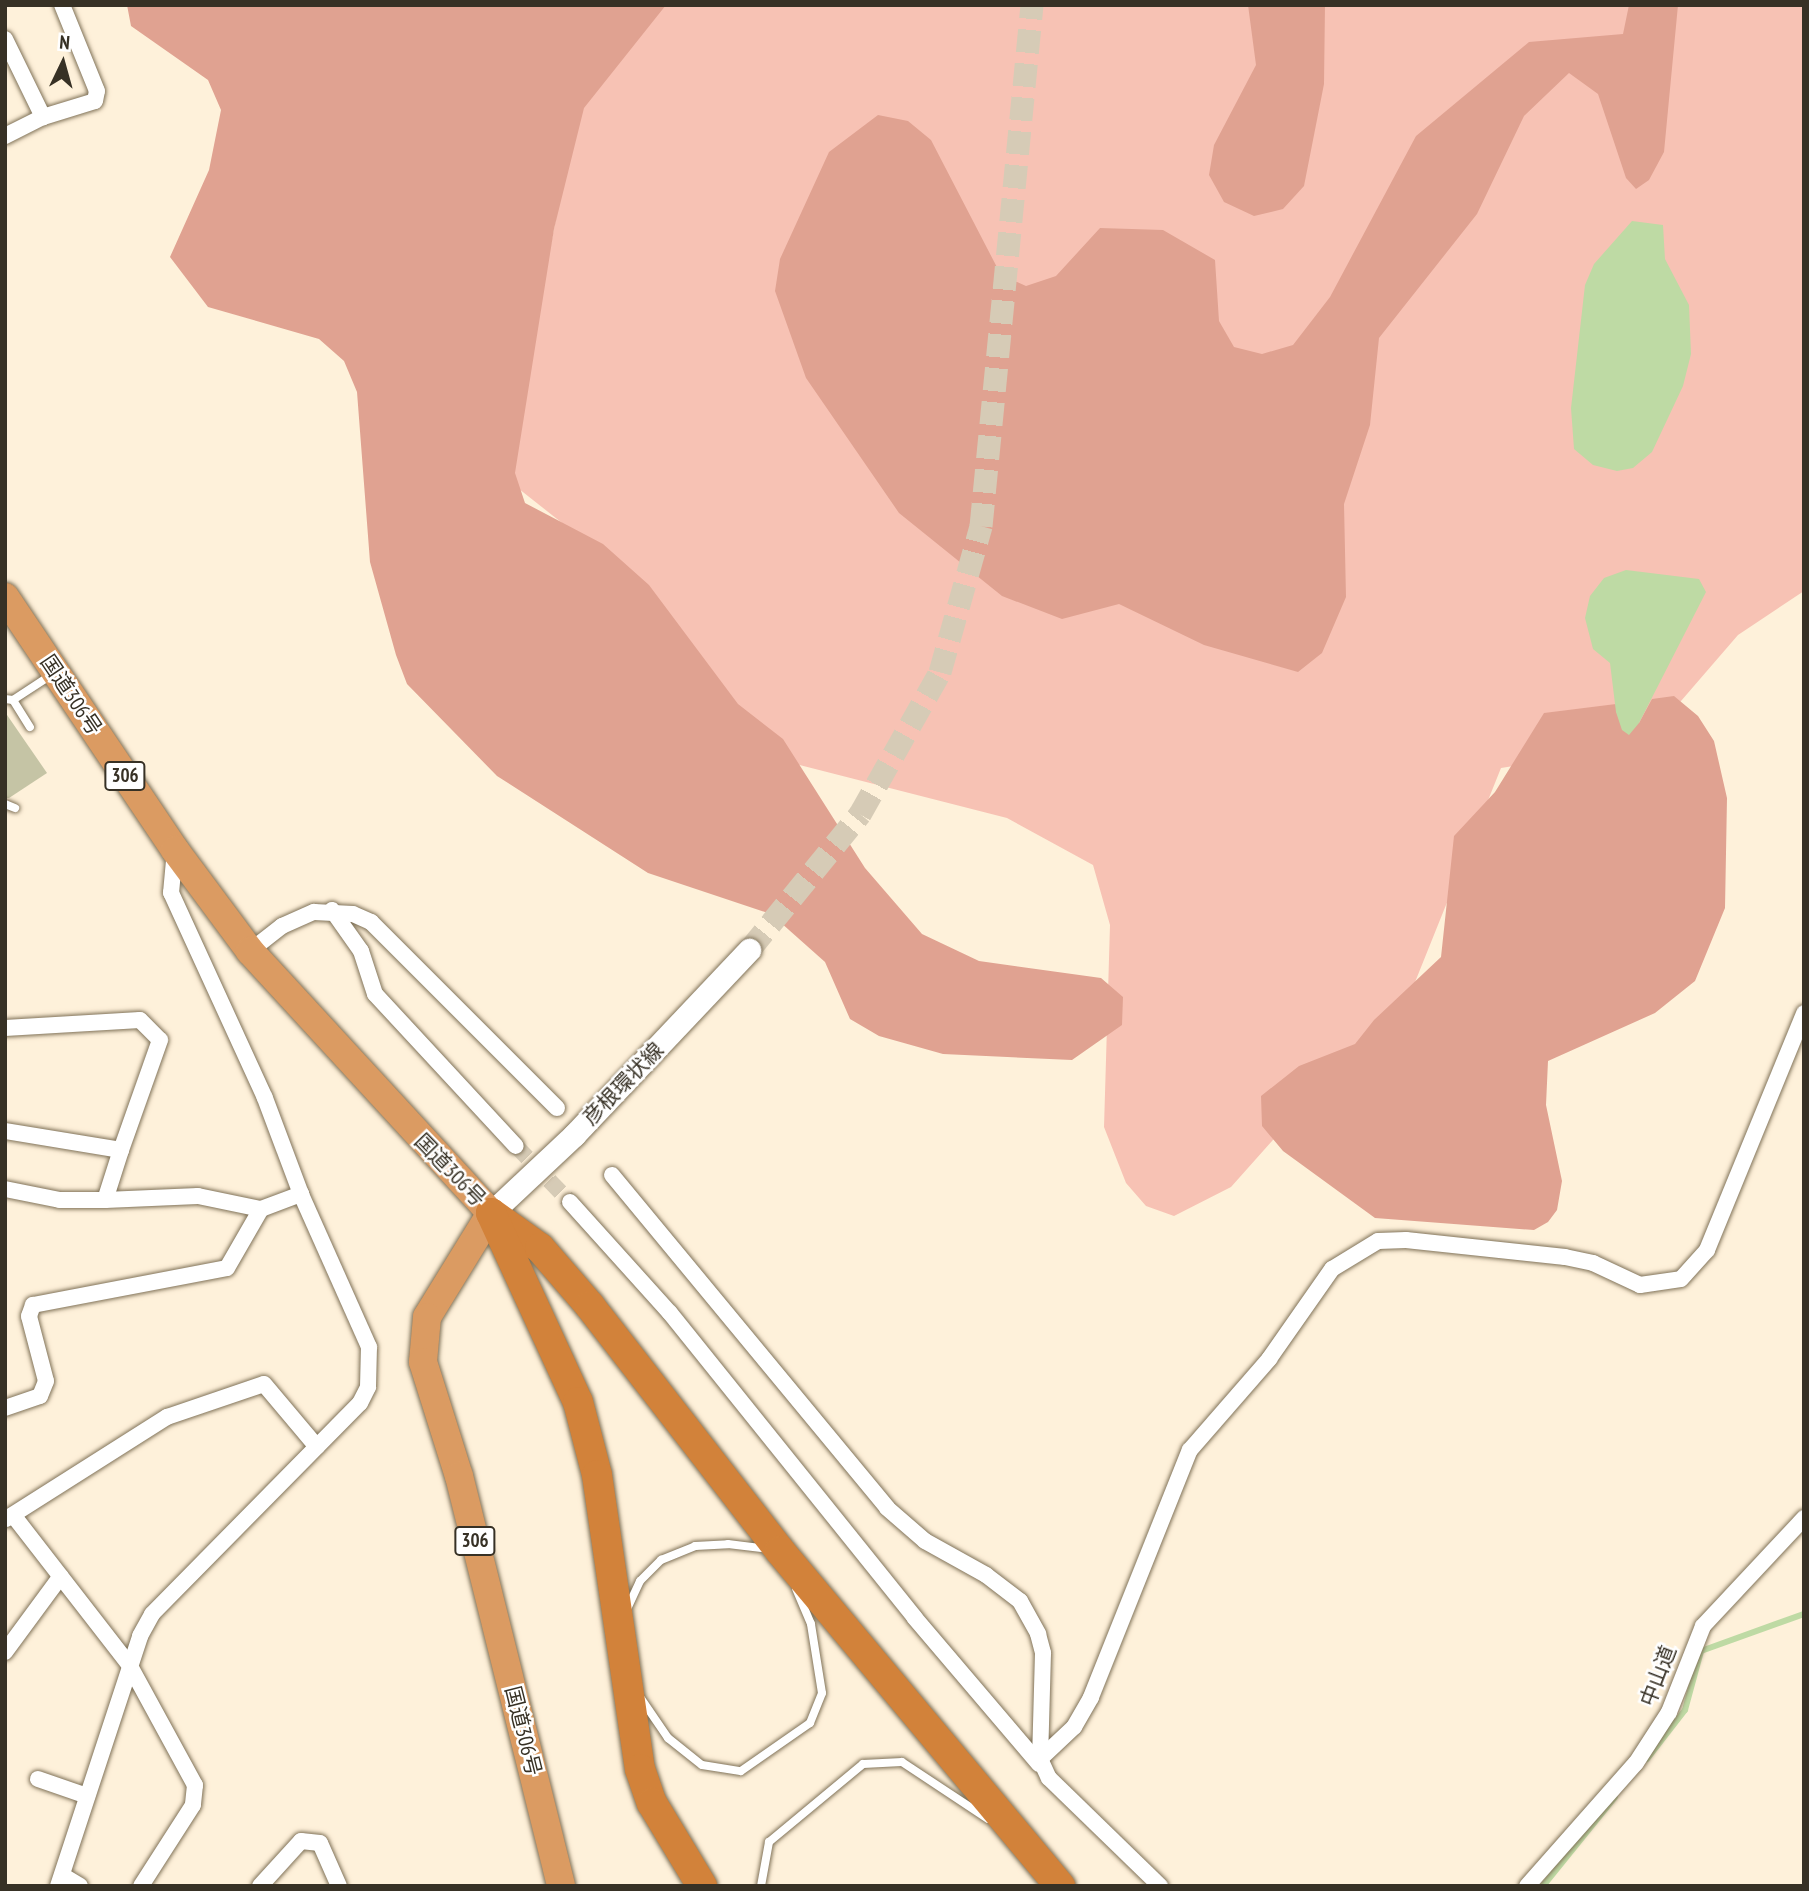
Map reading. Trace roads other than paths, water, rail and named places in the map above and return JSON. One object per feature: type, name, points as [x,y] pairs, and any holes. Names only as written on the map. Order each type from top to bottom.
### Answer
[{"type":"highway","name":"国道306号","points":[[5,597],[175,850],[250,951],[491,1213],[448,1276],[427,1317],[423,1362],[459,1476],[562,1886]]},
{"type":"highway","points":[[491,1213],[540,1248],[780,1551],[1060,1886]]},
{"type":"highway","points":[[491,1213],[578,1402],[597,1475],[622,1670],[640,1769],[652,1803],[702,1886]]},
{"type":"main road","name":"彦根環状線","points":[[491,1213],[574,1135],[749,950]]},
{"type":"street","points":[[5,136],[43,117],[95,101],[97,90],[62,5]]},
{"type":"street","points":[[5,39],[43,117]]},
{"type":"street","points":[[80,1886],[60,1880],[146,1614],[317,1447],[360,1403],[368,1387],[370,1357],[301,1194],[265,1098],[171,893],[175,850]]},
{"type":"street","points":[[250,951],[296,918],[331,910],[353,914],[378,929],[557,1108]]},
{"type":"street","points":[[331,910],[361,951],[375,994],[516,1146]]},
{"type":"street","points":[[1040,1759],[1074,1727],[1091,1697],[1190,1450],[1269,1359],[1332,1269],[1378,1241],[1406,1240],[1565,1257],[1593,1263],[1640,1285],[1681,1279],[1707,1250],[1804,1013]]},
{"type":"street","points":[[5,1028],[140,1020],[159,1035],[105,1200]]},
{"type":"street","points":[[5,1131],[121,1150]]},
{"type":"street","points":[[612,1175],[887,1508],[925,1541],[986,1575],[1020,1601],[1038,1634],[1042,1653],[1037,1741],[1040,1759],[1049,1777]]},
{"type":"street","points":[[5,1189],[60,1200],[198,1196],[261,1209],[301,1194]]},
{"type":"street","points":[[569,1202],[670,1313],[914,1617],[1004,1718],[1049,1777],[1160,1886]]},
{"type":"street","points":[[5,1408],[40,1396],[46,1381],[29,1316],[33,1306],[227,1268],[261,1209]]},
{"type":"street","points":[[141,1886],[195,1794],[130,1666],[61,1576],[9,1517],[167,1417],[264,1384],[317,1447]]},
{"type":"street","name":"中山道","points":[[1527,1886],[1636,1763],[1670,1712],[1703,1626],[1804,1518]]},
{"type":"street","points":[[5,1652],[61,1576]]},
{"type":"street","points":[[38,1779],[87,1796]]},
{"type":"street","points":[[260,1886],[301,1840],[320,1843],[339,1886]]},
{"type":"lane","points":[[30,727],[9,700],[55,672]]},
{"type":"lane","points":[[5,804],[15,808]]},
{"type":"lane","points":[[617,1630],[640,1581],[661,1560],[695,1546],[728,1544],[780,1551],[811,1624],[822,1693],[810,1723],[741,1771],[702,1765],[668,1738],[622,1670]]},
{"type":"lane","points":[[761,1886],[769,1842],[863,1764],[902,1762],[1024,1844]]},
{"type":"waterway","points":[[1647,1759],[1685,1710],[1701,1651],[1804,1614]]},
{"type":"waterway","points":[[1543,1886],[1615,1797]]},
{"type":"tunnel","points":[[749,950],[860,814],[940,672],[981,526],[1032,5]]},
{"type":"tunnel","points":[[516,1146],[570,1202]]}]
